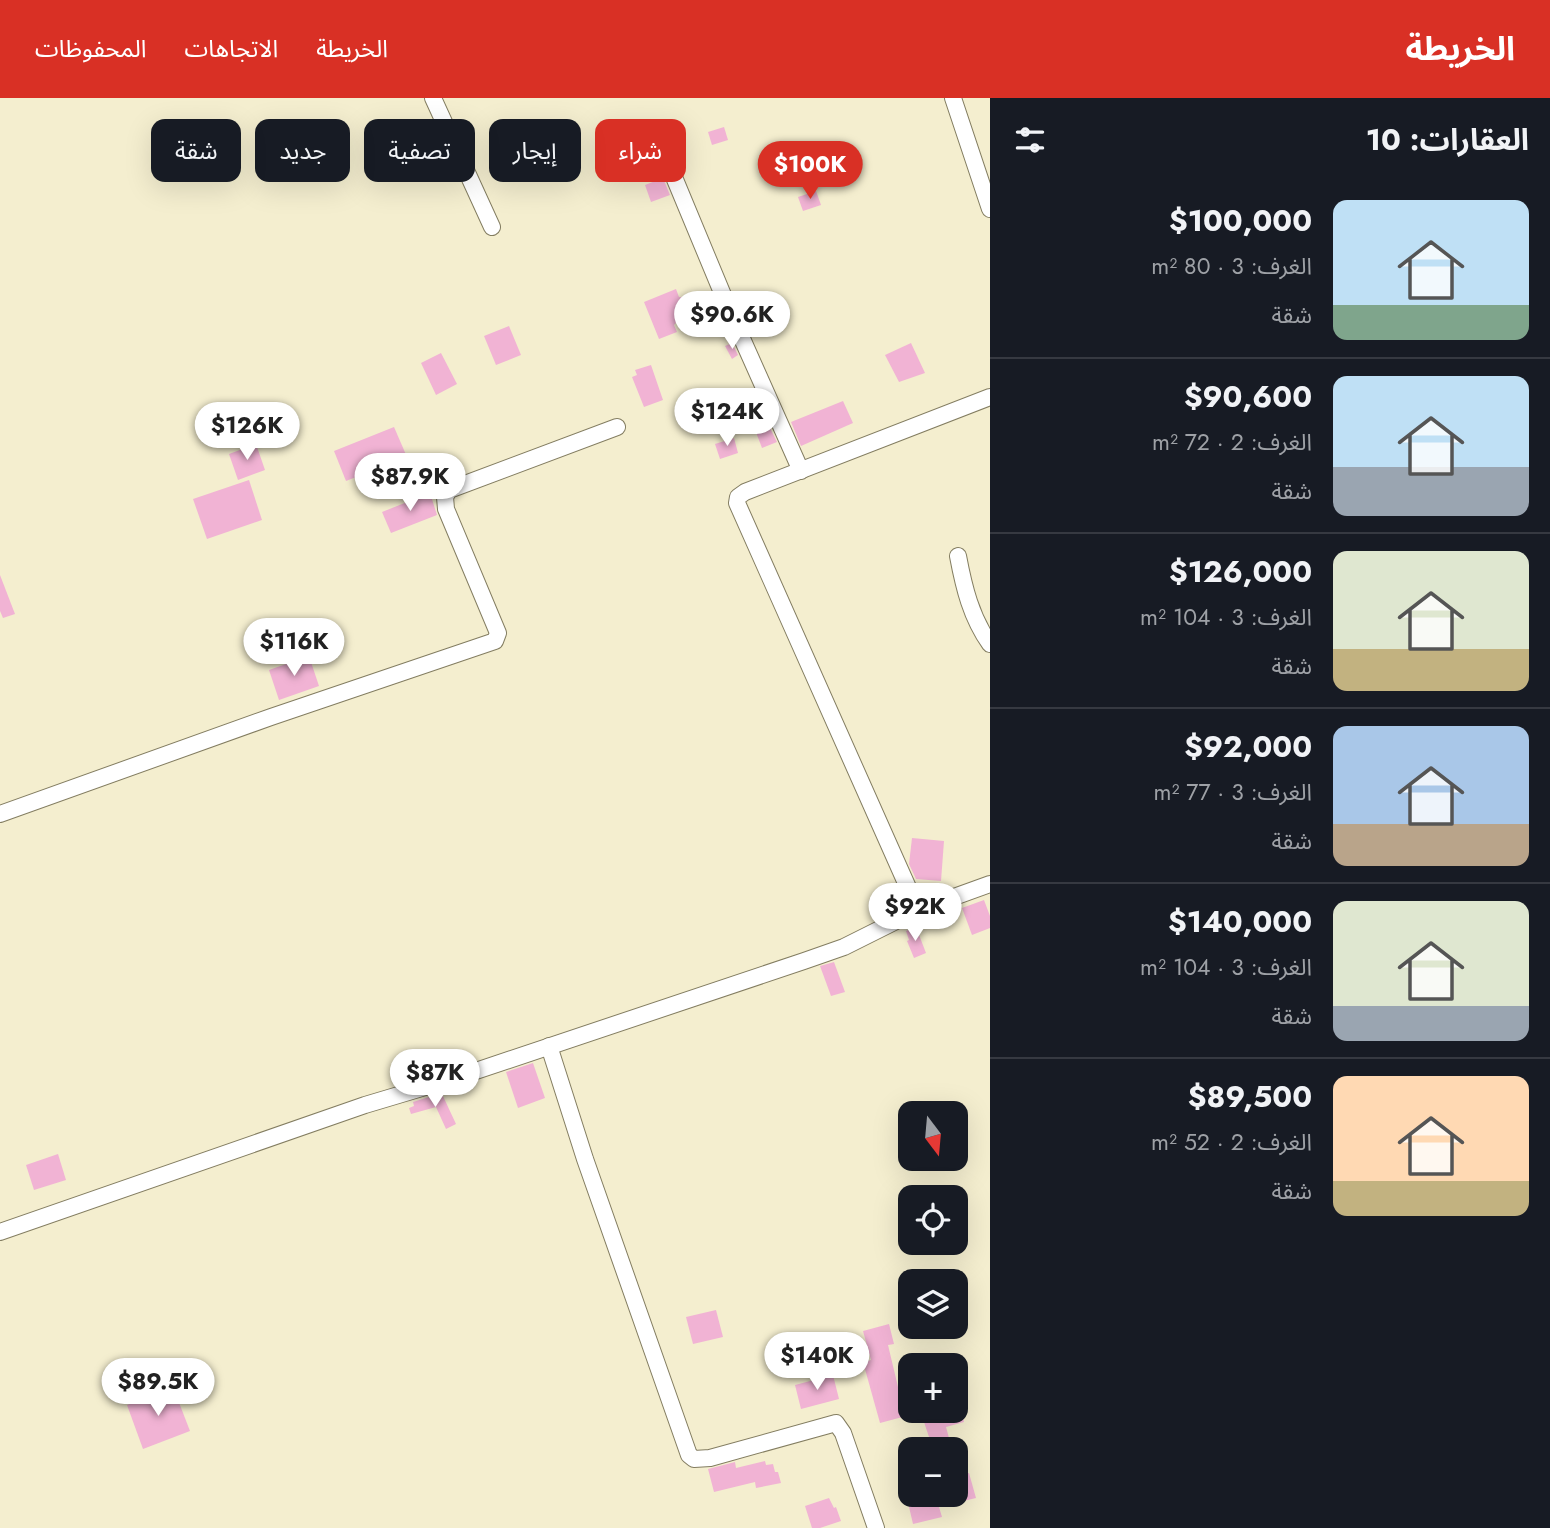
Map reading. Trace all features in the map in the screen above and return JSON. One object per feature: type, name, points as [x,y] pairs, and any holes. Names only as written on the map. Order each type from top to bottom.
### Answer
[{"type":"street","points":[[433,98],[492,227]]},
{"type":"street","points":[[953,98],[990,209]]},
{"type":"street","points":[[676,182],[801,471]]},
{"type":"street","points":[[918,909],[738,509],[738,497],[990,397]]},
{"type":"street","points":[[0,814],[271,717],[495,641],[498,633],[446,509],[445,497],[449,490],[530,462],[617,427]]},
{"type":"street","points":[[958,556],[966,596],[979,629],[990,644]]},
{"type":"street","points":[[0,1232],[339,1114],[834,950],[918,909],[990,884]]},
{"type":"street","points":[[549,1046],[585,1159],[690,1455],[694,1459],[710,1458],[836,1423],[843,1433],[876,1528]]},
{"type":"building","points":[[724,127],[728,140],[712,145],[708,132]]},
{"type":"building","points":[[665,182],[670,195],[651,202],[645,185]]},
{"type":"building","points":[[816,191],[821,205],[803,211],[798,197]]},
{"type":"building","points":[[676,289],[679,297],[683,297],[690,314],[681,317],[674,325],[677,332],[659,339],[644,302]]},
{"type":"building","points":[[509,326],[521,355],[496,365],[484,336]]},
{"type":"building","points":[[732,343],[738,355],[732,359],[725,346]]},
{"type":"building","points":[[911,343],[925,373],[899,382],[885,355]]},
{"type":"building","points":[[441,353],[457,384],[436,395],[421,363]]},
{"type":"building","points":[[651,365],[663,400],[644,407],[632,377],[637,375],[635,370]]},
{"type":"building","points":[[843,401],[853,423],[801,446],[791,422]]},
{"type":"building","points":[[767,422],[777,442],[762,448],[754,427]]},
{"type":"building","points":[[394,427],[407,457],[346,481],[334,451]]},
{"type":"building","points":[[734,438],[738,453],[720,459],[715,444]]},
{"type":"building","points":[[256,444],[265,470],[238,480],[229,454]]},
{"type":"building","points":[[249,480],[262,520],[207,539],[193,499]]},
{"type":"building","points":[[430,493],[437,515],[391,533],[382,512]]},
{"type":"building","points":[[0,575],[15,614],[3,618],[0,611]]},
{"type":"building","points":[[309,656],[319,686],[279,700],[269,670]]},
{"type":"building","points":[[912,838],[944,841],[941,881],[916,879],[909,864]]},
{"type":"building","points":[[984,900],[990,916],[990,928],[972,935],[962,908]]},
{"type":"building","points":[[916,927],[926,953],[914,958],[906,931]]},
{"type":"building","points":[[834,962],[845,992],[831,996],[820,966]]},
{"type":"building","points":[[533,1063],[545,1098],[518,1108],[506,1072]]},
{"type":"building","points":[[442,1094],[456,1124],[446,1129],[436,1107],[411,1114],[409,1108],[414,1106],[413,1102]]},
{"type":"building","points":[[58,1154],[66,1180],[34,1190],[26,1165]]},
{"type":"building","points":[[716,1310],[723,1337],[693,1344],[686,1317]]},
{"type":"building","points":[[889,1324],[894,1344],[888,1345],[898,1387],[898,1418],[880,1423],[863,1362],[871,1360],[863,1331]]},
{"type":"building","points":[[833,1375],[839,1399],[801,1409],[795,1385]]},
{"type":"building","points":[[173,1387],[190,1431],[143,1449],[127,1405]]},
{"type":"building","points":[[924,1423],[960,1423],[946,1427],[949,1437],[929,1437]]},
{"type":"building","points":[[765,1461],[766,1465],[773,1464],[781,1483],[756,1488],[755,1482],[714,1492],[708,1469],[735,1462],[736,1468]]},
{"type":"building","points":[[968,1473],[976,1498],[968,1500]]},
{"type":"building","points":[[829,1498],[841,1521],[812,1528],[805,1506]]},
{"type":"building","points":[[909,1507],[939,1507],[942,1517],[913,1524]]}]
